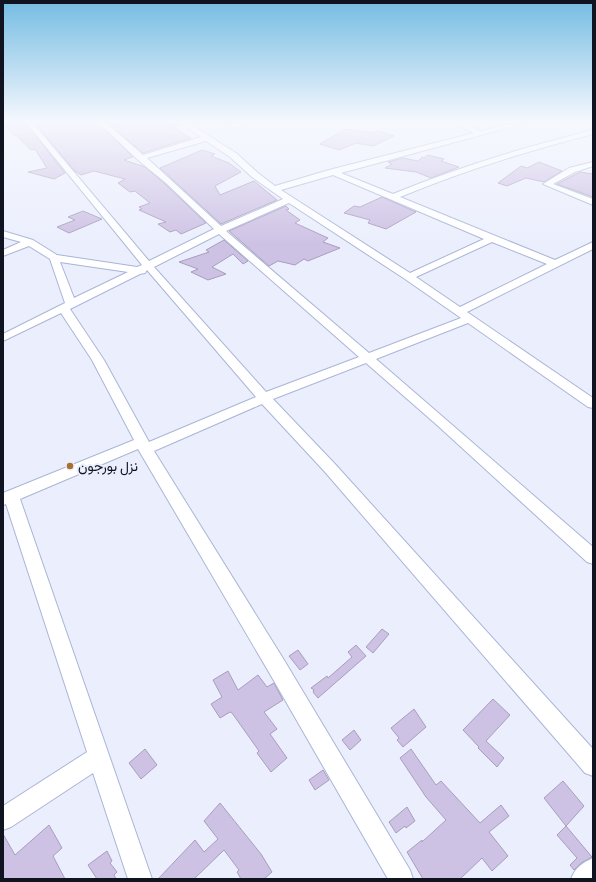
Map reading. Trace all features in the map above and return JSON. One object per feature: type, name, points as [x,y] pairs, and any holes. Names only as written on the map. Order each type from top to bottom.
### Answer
[{"type":"street","points":[[60,162],[144,268],[335,474],[593,765]]},
{"type":"street","points":[[146,162],[169,181],[220,230],[442,422],[593,556]]},
{"type":"street","points":[[241,162],[274,189],[460,311],[593,404]]},
{"type":"street","points":[[274,189],[371,162]]},
{"type":"street","points":[[394,197],[419,186],[489,162]]},
{"type":"street","points":[[593,164],[572,170],[547,184],[593,202]]},
{"type":"street","points":[[332,172],[556,264]]},
{"type":"street","points":[[3,338],[220,230],[290,199]]},
{"type":"street","points":[[3,234],[30,242],[54,258],[144,268]]},
{"type":"street","points":[[409,277],[492,239]]},
{"type":"street","points":[[3,253],[30,242]]},
{"type":"street","points":[[460,311],[593,245]]},
{"type":"street","points":[[54,258],[67,307],[98,360],[144,446],[277,667],[401,879]]},
{"type":"street","points":[[140,879],[99,757],[7,498],[470,318]]},
{"type":"street","points":[[3,819],[99,757]]},
{"type":"street","points":[[584,879],[593,870]]},
{"type":"building","points":[[43,162],[56,162],[65,173],[54,179],[28,172],[47,168]]},
{"type":"building","points":[[68,162],[130,162],[145,167],[206,223],[181,234],[176,230],[170,232],[158,224],[166,222],[139,210],[142,209],[139,207],[150,203],[135,191],[130,192],[118,183],[125,179],[94,171],[81,175],[75,171]]},
{"type":"building","points":[[174,162],[227,162],[241,172],[215,186],[220,195],[254,181],[277,200],[221,224],[160,168]]},
{"type":"building","points":[[388,162],[444,162],[459,167],[431,178],[416,172],[385,168],[392,164]]},
{"type":"building","points":[[539,162],[562,171],[544,182],[526,178],[507,186],[498,183],[521,166],[527,168]]},
{"type":"building","points":[[580,172],[593,174],[593,197],[557,184]]},
{"type":"building","points":[[382,197],[416,212],[386,229],[368,223],[370,220],[344,213],[354,206],[360,207]]},
{"type":"building","points":[[286,206],[289,209],[286,210],[300,220],[295,223],[328,238],[323,242],[340,248],[308,261],[304,259],[295,265],[278,261],[269,266],[229,231]]},
{"type":"building","points":[[83,211],[102,219],[69,233],[57,227],[75,220],[68,217]]},
{"type":"building","points":[[224,240],[248,261],[243,264],[233,254],[212,267],[226,274],[208,280],[191,272],[198,269],[179,262],[209,252],[206,250]]},
{"type":"building","points":[[382,629],[389,634],[373,653],[366,647]]},
{"type":"building","points":[[356,645],[366,656],[318,698],[313,692],[314,690],[311,688],[327,676],[328,678],[352,657],[348,652]]},
{"type":"building","points":[[298,650],[308,664],[300,670],[289,656]]},
{"type":"building","points":[[228,671],[238,690],[258,675],[267,687],[274,683],[283,700],[264,712],[277,729],[270,734],[287,758],[271,772],[257,753],[259,751],[232,713],[230,712],[220,718],[211,704],[222,697],[213,680]]},
{"type":"building","points":[[493,699],[510,715],[486,741],[504,758],[497,767],[463,730]]},
{"type":"building","points":[[414,709],[426,727],[403,747],[397,740],[399,738],[391,728]]},
{"type":"building","points":[[354,730],[361,740],[350,750],[342,740]]},
{"type":"building","points":[[145,749],[157,765],[141,779],[129,763]]},
{"type":"building","points":[[411,749],[436,785],[441,781],[480,823],[501,805],[509,816],[489,832],[508,856],[492,871],[482,858],[460,879],[423,879],[407,852],[422,840],[422,842],[446,820],[426,797],[400,758]]},
{"type":"building","points":[[323,770],[329,780],[315,790],[309,780]]},
{"type":"building","points":[[563,781],[584,806],[566,826],[544,798]]},
{"type":"building","points":[[220,803],[261,854],[272,872],[264,879],[241,879],[237,872],[239,870],[224,850],[194,879],[158,879],[195,840],[204,852],[218,839],[204,821]]},
{"type":"building","points":[[407,807],[415,821],[396,833],[389,822]]},
{"type":"building","points":[[49,825],[62,848],[53,856],[65,879],[3,879],[3,834],[15,855]]},
{"type":"building","points":[[566,826],[592,857],[581,863],[574,870],[570,865],[577,858],[557,835]]},
{"type":"building","points":[[107,851],[112,861],[110,863],[117,872],[114,875],[116,879],[97,879],[88,865]]},
{"type":"place","name":"نزل بورجون","points":[[70,466]]}]
